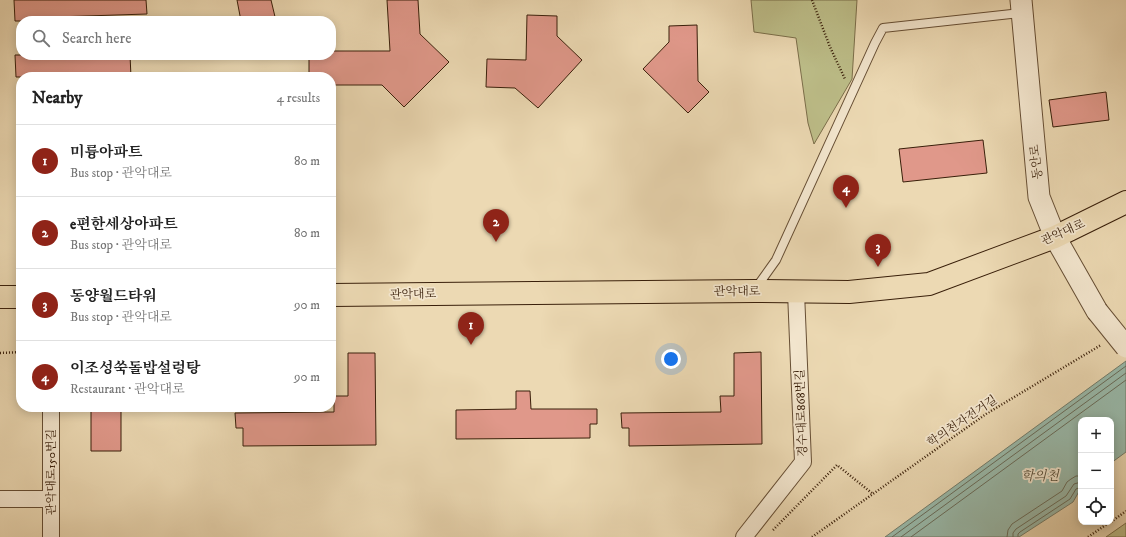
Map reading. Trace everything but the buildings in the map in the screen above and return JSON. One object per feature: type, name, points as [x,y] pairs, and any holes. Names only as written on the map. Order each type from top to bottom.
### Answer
[{"type":"main road","name":"관악대로","points":[[336,295],[754,291],[849,292],[929,284],[1055,237],[1126,202]]},
{"type":"main road","points":[[0,297],[16,297]]},
{"type":"street","name":"동안로","points":[[1021,7],[1039,196],[1055,237],[1117,344]]},
{"type":"street","name":"경수대로868번길","points":[[744,537],[803,462],[796,292]]},
{"type":"street","name":"관악대로150번길","points":[[51,412],[51,537]]},
{"type":"street","points":[[0,499],[51,499]]},
{"type":"lane","points":[[754,291],[776,260],[883,28],[1021,7]]},
{"type":"path","points":[[812,0],[830,47],[852,93]]},
{"type":"path","name":"학의천자전거길","points":[[812,537],[986,414],[1117,344]]},
{"type":"path","points":[[0,353],[16,352]]},
{"type":"path","points":[[771,532],[837,465],[873,494]]},
{"type":"path","points":[[1114,520],[1125,511]]},
{"type":"path","points":[[1088,537],[1106,525]]},
{"type":"green space","points":[[751,0],[857,0],[852,79],[814,144],[808,123],[796,38],[754,32]]},
{"type":"green space","points":[[1126,523],[1126,537],[1106,537]]},
{"type":"water","name":"학의천","points":[[1126,361],[1126,452],[1114,461],[1114,417],[1078,417],[1078,493],[1073,502],[1019,537],[885,537]]},
{"type":"place","name":"이조성쑥돌밥설렁탕","points":[[846,208]]},
{"type":"place","name":"e편한세상아파트","points":[[496,242]]},
{"type":"place","name":"동양월드타워","points":[[878,267]]},
{"type":"place","name":"미륭아파트","points":[[471,345]]}]
